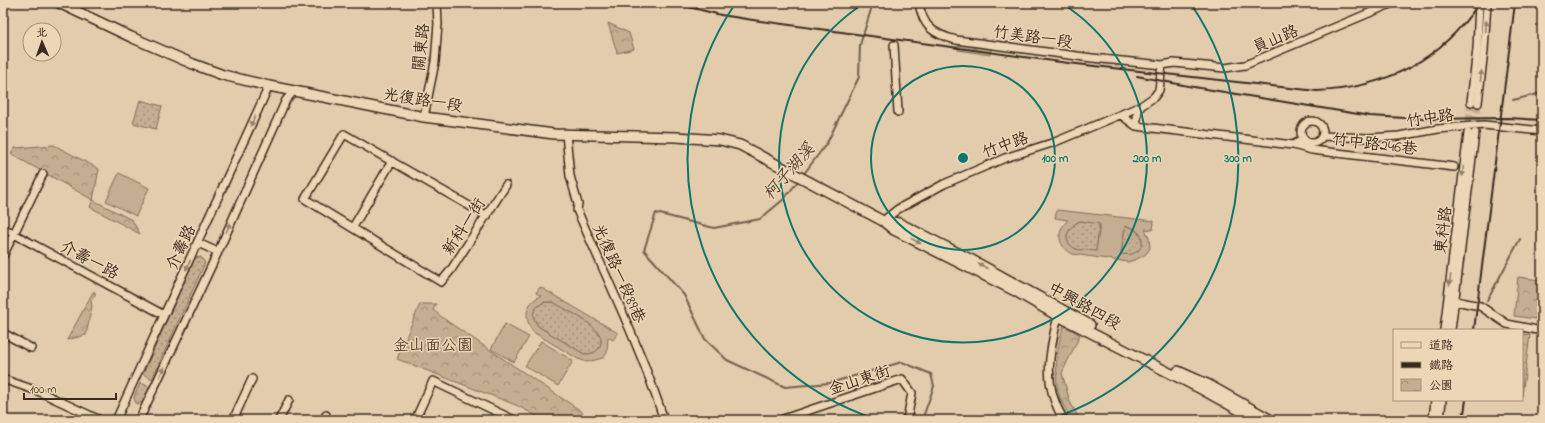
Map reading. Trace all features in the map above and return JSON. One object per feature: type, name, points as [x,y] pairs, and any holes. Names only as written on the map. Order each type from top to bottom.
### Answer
[{"type":"main road","name":"光復路一段","points":[[59,3],[131,37],[193,64],[223,75],[269,86],[424,117],[554,134],[676,137],[720,140],[740,145],[808,183]]},
{"type":"main road","name":"中興路四段","points":[[808,183],[883,221],[899,223],[970,259],[1060,313],[1257,420]]},
{"type":"main road","name":"中興路四段","points":[[1060,313],[1207,384],[1271,420]]},
{"type":"street","name":"關東路","points":[[424,117],[435,62],[438,24],[437,3]]},
{"type":"street","name":"竹美路一段","points":[[919,3],[923,20],[931,29],[946,37],[1092,58],[1162,65]]},
{"type":"street","name":"員山路","points":[[1162,65],[1180,63],[1225,68],[1245,65],[1393,3]]},
{"type":"street","points":[[1479,3],[1475,102],[1484,50],[1487,3]]},
{"type":"street","points":[[894,45],[898,112]]},
{"type":"street","name":"竹中路","points":[[883,221],[898,209],[944,184],[1005,158],[1054,142],[1141,106],[1154,97],[1159,90],[1162,65]]},
{"type":"street","name":"介壽路","points":[[116,420],[269,86]]},
{"type":"street","points":[[139,420],[218,252],[286,100],[295,90]]},
{"type":"street","points":[[1136,126],[1138,110],[1141,106]]},
{"type":"street","points":[[1121,115],[1136,126],[1293,145],[1304,139]]},
{"type":"street","points":[[1316,122],[1321,126],[1322,136],[1319,140],[1309,142],[1304,139],[1301,134],[1302,128],[1306,123],[1316,122]]},
{"type":"street","name":"竹中路","points":[[1322,136],[1369,138],[1399,136],[1438,129],[1484,125],[1542,131]]},
{"type":"street","name":"東科路","points":[[1444,329],[1451,300],[1471,133]]},
{"type":"street","points":[[392,161],[353,227],[305,199],[344,134],[444,190],[487,216]]},
{"type":"street","name":"光復路一段89巷","points":[[566,134],[570,176],[578,204],[577,210],[635,342],[652,384],[664,420]]},
{"type":"street","name":"竹中路246巷","points":[[1293,145],[1312,150],[1454,167]]},
{"type":"street","points":[[3,256],[43,174]]},
{"type":"street","name":"新科一街","points":[[353,227],[441,282],[448,275],[506,185]]},
{"type":"street","name":"介壽一路","points":[[3,228],[164,315]]},
{"type":"street","points":[[198,243],[218,252]]},
{"type":"street","points":[[1451,300],[1480,306],[1507,324],[1542,331]]},
{"type":"street","name":"東科路","points":[[1451,300],[1451,329]]},
{"type":"street","points":[[1060,313],[1050,351],[1049,371],[1051,391],[1057,409],[1064,420]]},
{"type":"street","points":[[3,333],[31,348]]},
{"type":"street","points":[[3,379],[40,392],[100,420]]},
{"type":"street","points":[[233,420],[252,379]]},
{"type":"street","name":"金山東街","points":[[784,420],[783,419],[902,379],[912,393],[907,420]]},
{"type":"street","points":[[417,419],[433,381],[514,420]]},
{"type":"street","points":[[279,420],[289,400]]},
{"type":"street","points":[[1432,420],[1435,401]]},
{"type":"street","points":[[1440,420],[1442,401]]},
{"type":"green space","points":[[608,23],[629,33],[634,49],[617,53]]},
{"type":"green space","points":[[960,37],[992,42],[990,55],[958,50]]},
{"type":"green space","points":[[140,100],[162,106],[156,129],[133,123]]},
{"type":"green space","points":[[54,145],[99,169],[93,200],[11,154],[15,148]]},
{"type":"green space","points":[[119,173],[149,188],[136,216],[106,201]]},
{"type":"green space","points":[[93,200],[132,220],[140,234],[90,207]]},
{"type":"green space","points":[[1057,210],[1154,221],[1153,230],[1145,229],[1149,238],[1150,248],[1146,254],[1128,262],[1073,254],[1064,247],[1060,239],[1061,229],[1068,220],[1055,218]],"holes":[[[1080,221],[1100,224],[1096,251],[1076,249],[1067,241],[1070,229]],[[1125,226],[1133,228],[1139,232],[1142,237],[1140,248],[1136,252],[1130,254],[1121,254]]]},
{"type":"green space","points":[[1080,221],[1100,223],[1096,251],[1076,249],[1067,241],[1068,233],[1072,226]]},
{"type":"green space","points":[[1125,226],[1136,231],[1142,240],[1140,249],[1136,253],[1129,255],[1121,254]]},
{"type":"green space","points":[[201,257],[205,263],[152,379],[143,374],[195,258]]},
{"type":"green space","points":[[1518,277],[1540,280],[1536,319],[1514,316]]},
{"type":"green space","points":[[540,287],[618,333],[613,340],[608,337],[607,353],[603,358],[587,362],[578,359],[533,332],[528,322],[527,312],[531,303],[541,296],[536,293]],"holes":[[[545,302],[553,302],[584,320],[598,333],[601,339],[600,346],[595,352],[584,354],[539,327],[534,319],[535,309],[537,306]]]},
{"type":"green space","points":[[93,292],[95,292],[95,295],[91,301],[92,306],[86,335],[67,340]]},
{"type":"green space","points":[[545,302],[553,302],[592,326],[601,339],[600,346],[597,350],[595,352],[584,354],[539,327],[534,319],[534,312],[537,306]]},
{"type":"green space","name":"金山面公園","points":[[420,304],[436,304],[433,310],[447,321],[581,411],[589,420],[544,420],[516,405],[397,359]]},
{"type":"green space","points":[[505,324],[529,337],[514,362],[491,349]]},
{"type":"green space","points":[[1064,325],[1080,335],[1062,373],[1070,402],[1080,420],[1072,420],[1061,401],[1058,390],[1056,371],[1059,342]]},
{"type":"green space","points":[[1523,334],[1530,335],[1523,388]]},
{"type":"green space","points":[[541,341],[573,361],[558,386],[525,366]]},
{"type":"green space","points":[[140,383],[151,387],[144,402],[136,404],[134,397]]},
{"type":"waterway","name":"柯子湖溪","points":[[803,175],[827,143],[859,77],[860,45],[873,3]]},
{"type":"waterway","points":[[1513,100],[1542,93]]},
{"type":"waterway","name":"柯子湖溪","points":[[799,180],[784,199],[760,219],[714,228],[656,213],[644,250],[684,295],[705,339],[727,360],[785,387],[830,383],[902,362],[931,374],[934,386],[922,420]]},
{"type":"waterway","points":[[1487,301],[1520,239]]},
{"type":"tunnel","points":[[1468,131],[1471,102]]},
{"type":"tunnel","points":[[1475,133],[1478,103]]},
{"type":"railway","points":[[673,3],[721,15],[753,20],[1068,63],[1317,91],[1342,89],[1366,84],[1388,77],[1409,67],[1429,55],[1447,40],[1464,23],[1479,3]]},
{"type":"railway","points":[[1474,329],[1515,3]]},
{"type":"railway","points":[[1137,76],[1188,86],[1370,116],[1422,119],[1508,118],[1542,120]]},
{"type":"railway","points":[[1463,420],[1466,401]]}]
